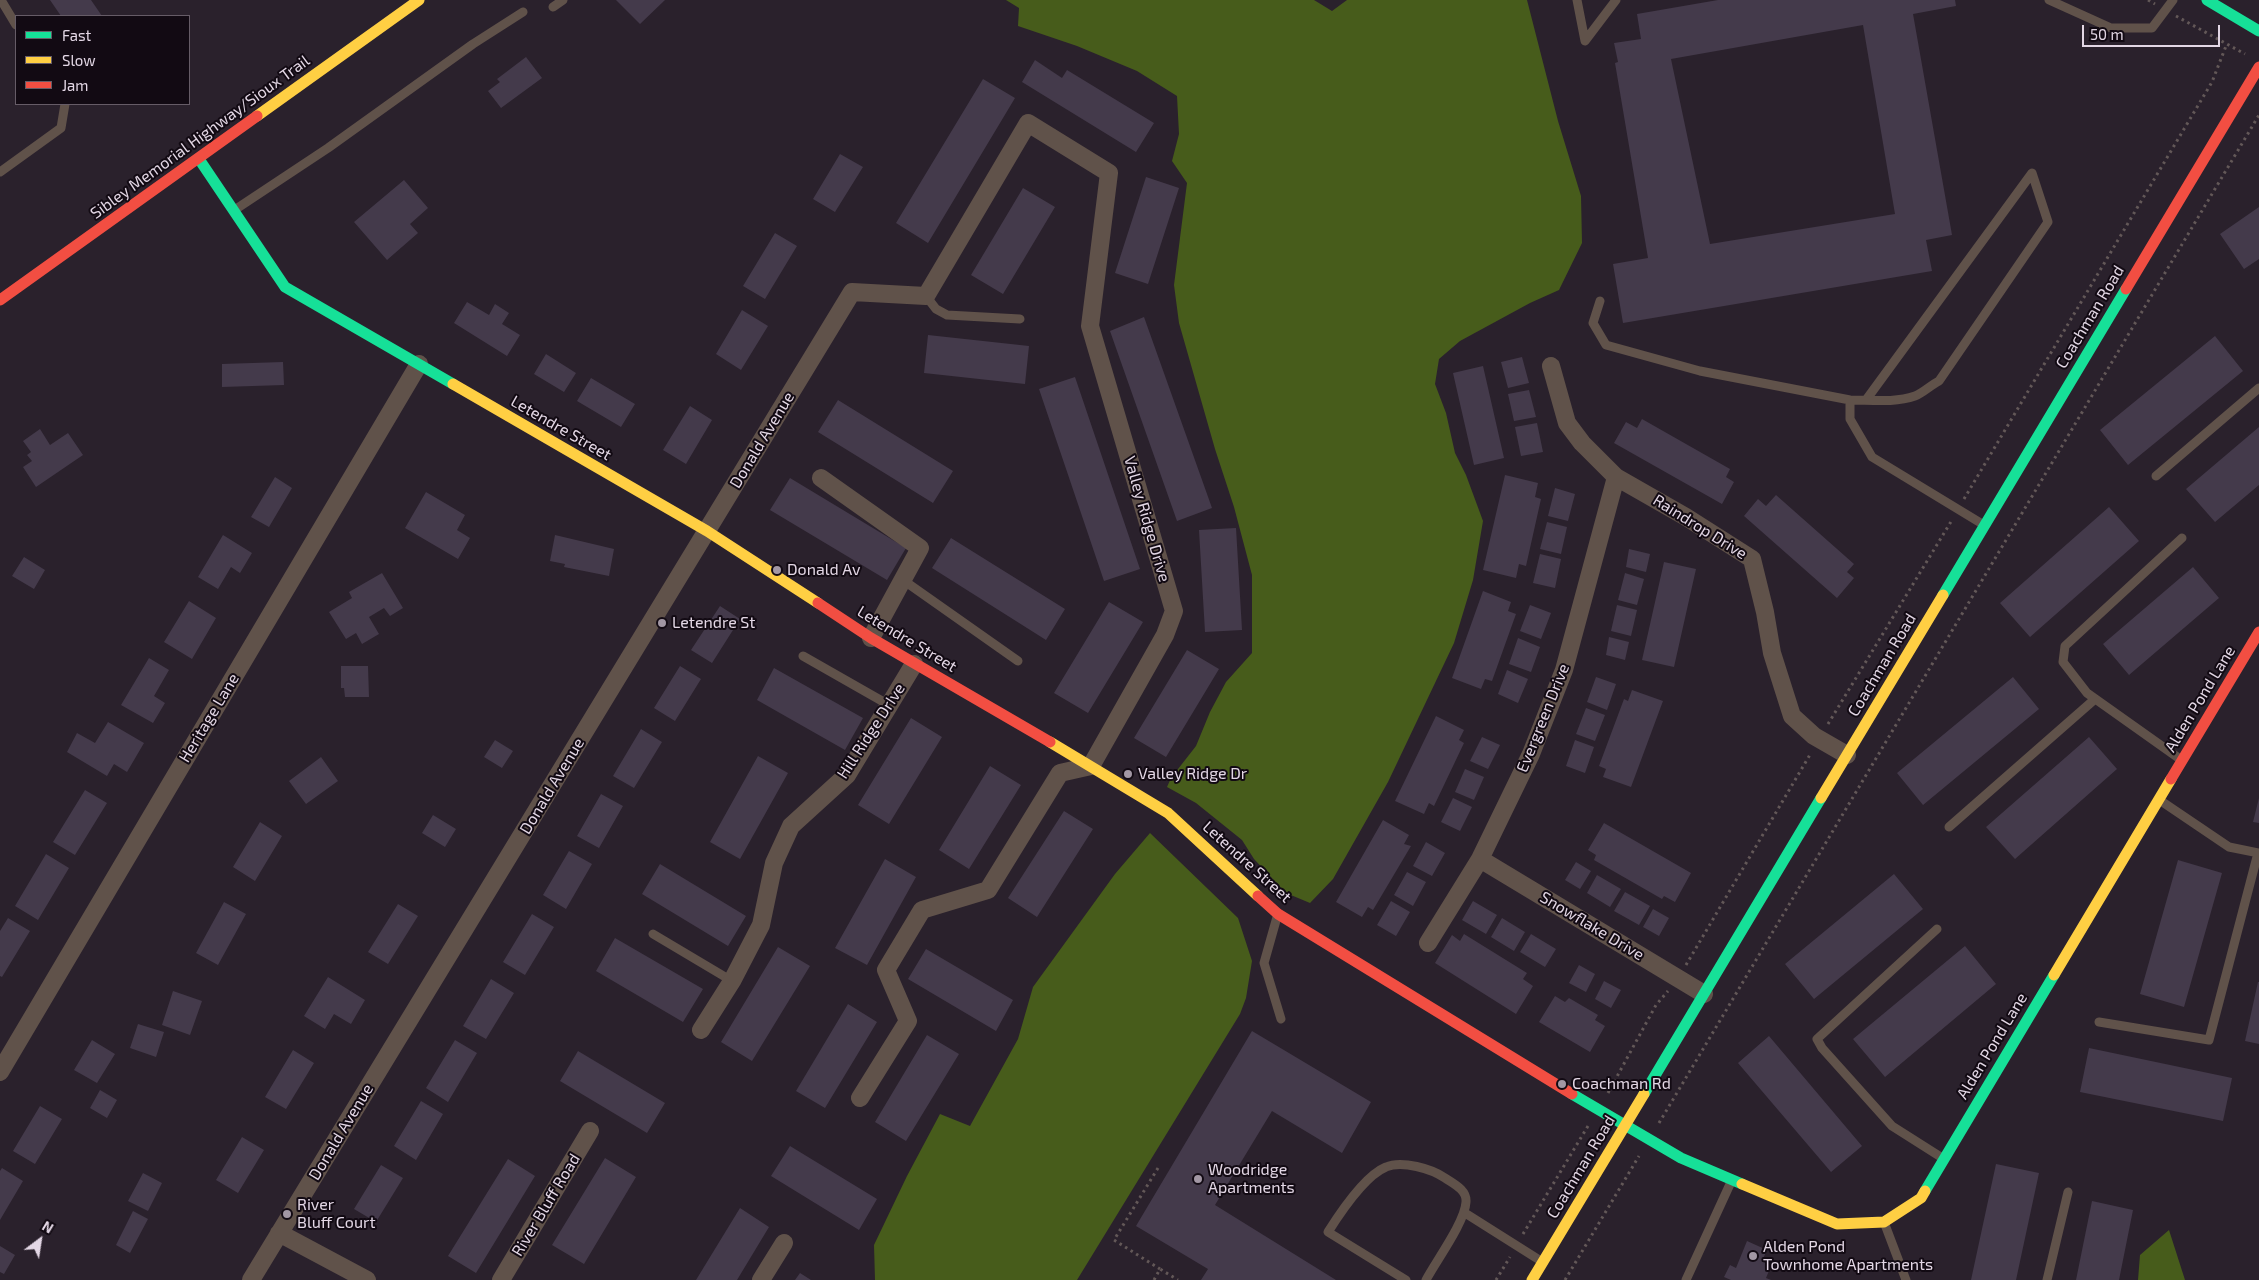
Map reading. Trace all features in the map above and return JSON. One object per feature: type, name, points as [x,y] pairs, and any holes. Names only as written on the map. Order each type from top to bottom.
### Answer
[{"type":"main road","name":"Sibley Memorial Highway/Sioux Trail","points":[[0,300],[418,0]]},
{"type":"main road","points":[[2207,0],[2259,31]]},
{"type":"main road","name":"Coachman Road","points":[[1532,1280],[2259,67]]},
{"type":"main road","name":"Letendre Street","points":[[199,159],[285,287],[707,531],[871,638],[1168,813],[1278,914],[1624,1126]]},
{"type":"main road","name":"Alden Pond Lane","points":[[1884,1222],[1921,1198],[2259,632]]},
{"type":"main road","points":[[1624,1126],[1681,1158],[1837,1224],[1884,1222]]},
{"type":"street","name":"Valley Ridge Drive","points":[[926,296],[1028,123],[1109,173],[1090,326],[1174,611],[1165,635],[1091,766]]},
{"type":"street","name":"Donald Avenue","points":[[251,1280],[852,292],[926,296]]},
{"type":"street","name":"Heritage Lane","points":[[0,1072],[419,364]]},
{"type":"street","name":"Raindrop Drive","points":[[1551,366],[1567,423],[1582,443],[1616,477],[1686,517],[1752,559],[1765,612],[1772,653],[1792,716],[1819,739],[1847,755]]},
{"type":"street","name":"Evergreen Drive","points":[[1428,943],[1480,858],[1531,754],[1564,670],[1616,477]]},
{"type":"street","points":[[821,478],[920,548],[871,638]]},
{"type":"street","name":"Hill Ridge DrIve","points":[[701,1030],[732,981],[760,925],[774,863],[791,826],[847,775],[914,664]]},
{"type":"street","points":[[860,1098],[908,1020],[886,970],[922,910],[988,890],[1060,773],[1091,766]]},
{"type":"street","name":"Snowflake Drive","points":[[1480,858],[1704,994]]},
{"type":"street","name":"River Bluff Road","points":[[501,1280],[590,1131]]},
{"type":"street","points":[[279,1233],[366,1280]]},
{"type":"street","points":[[761,1280],[784,1243]]},
{"type":"lane","points":[[1,0],[15,23]]},
{"type":"lane","points":[[552,7],[563,0]]},
{"type":"lane","points":[[1577,0],[1585,41],[1616,0]]},
{"type":"lane","points":[[2049,0],[2111,28],[2152,28],[2173,0]]},
{"type":"lane","points":[[234,211],[328,148],[473,44],[524,12]]},
{"type":"lane","points":[[0,172],[61,128],[65,105]]},
{"type":"lane","points":[[1600,301],[1593,323],[1606,345],[1700,371],[1850,400],[1888,401],[1915,396],[1939,381],[2048,222],[2032,173],[1866,400]]},
{"type":"lane","points":[[926,296],[936,309],[947,315],[1020,319]]},
{"type":"lane","points":[[2156,476],[2259,388]]},
{"type":"lane","points":[[1850,400],[1850,419],[1872,457],[1984,525]]},
{"type":"lane","points":[[2182,538],[2066,646],[2063,662],[2087,693],[2183,760]]},
{"type":"lane","points":[[903,580],[1018,661]]},
{"type":"lane","points":[[803,656],[889,706]]},
{"type":"lane","points":[[1949,827],[2095,699]]},
{"type":"lane","points":[[2099,1022],[2209,1040],[2259,853],[2229,847],[2159,800]]},
{"type":"lane","points":[[1278,914],[1264,963],[1281,1019]]},
{"type":"lane","points":[[1937,929],[1817,1039],[1822,1048],[1892,1126],[1944,1159]]},
{"type":"lane","points":[[653,934],[732,981]]},
{"type":"lane","points":[[1406,1280],[1328,1232],[1365,1184],[1387,1166],[1407,1165],[1435,1171],[1461,1188],[1467,1199],[1465,1212],[1426,1280]]},
{"type":"lane","points":[[1686,1280],[1733,1180]]},
{"type":"lane","points":[[2047,1280],[2068,1192]]},
{"type":"lane","points":[[1465,1212],[1543,1263]]},
{"type":"lane","points":[[1884,1222],[1906,1280]]},
{"type":"path","points":[[1496,1280],[1598,1110],[1656,1005],[1678,979],[1819,739],[2212,82],[2226,46],[2148,0]]},
{"type":"path","points":[[1565,1280],[2259,115]]},
{"type":"path","points":[[1158,1168],[1114,1240],[1178,1280]]},
{"type":"path","points":[[1154,1280],[1160,1269]]},
{"type":"green space","points":[[1006,0],[1314,0],[1332,11],[1347,0],[1527,0],[1558,121],[1581,196],[1582,243],[1559,290],[1530,303],[1460,341],[1439,359],[1435,384],[1446,413],[1455,453],[1466,475],[1483,521],[1473,580],[1454,643],[1388,782],[1333,879],[1310,903],[1286,893],[1254,859],[1242,840],[1196,803],[1167,787],[1171,778],[1196,746],[1210,712],[1226,682],[1252,653],[1252,575],[1234,507],[1215,449],[1179,323],[1174,285],[1187,183],[1172,161],[1179,134],[1177,96],[1137,71],[1077,46],[1018,26],[1019,8]]},
{"type":"green space","points":[[1150,833],[1238,918],[1252,961],[1246,998],[1240,1014],[1077,1280],[875,1280],[874,1245],[907,1176],[940,1114],[970,1126],[1018,1039],[1033,987],[1115,874]]},
{"type":"green space","points":[[2169,1230],[2185,1280],[2138,1280],[2140,1255]]},
{"type":"building","points":[[50,0],[91,0],[101,15],[60,15]]},
{"type":"building","points":[[616,0],[665,0],[640,24]]},
{"type":"building","points":[[1718,0],[1955,0],[1956,6],[1913,14],[1952,235],[1926,240],[1932,271],[1623,323],[1613,264],[1648,258],[1615,63],[1618,62],[1614,43],[1641,39],[1637,14]],"holes":[[[1863,25],[1895,214],[1710,244],[1671,59]]]},
{"type":"building","points":[[526,57],[542,78],[501,108],[488,91],[500,82],[497,79]]},
{"type":"building","points":[[1035,60],[1062,78],[1067,70],[1154,123],[1136,152],[1022,82]]},
{"type":"building","points":[[983,79],[1015,98],[928,243],[896,223]]},
{"type":"building","points":[[840,154],[863,167],[835,212],[813,199]]},
{"type":"building","points":[[1146,177],[1179,188],[1148,284],[1115,273]]},
{"type":"building","points":[[404,180],[428,208],[410,224],[418,233],[387,260],[354,222]]},
{"type":"building","points":[[1023,188],[1055,207],[1003,294],[971,275]]},
{"type":"building","points":[[2259,207],[2259,259],[2244,269],[2220,234]]},
{"type":"building","points":[[775,233],[797,246],[765,299],[743,286]]},
{"type":"building","points":[[467,302],[489,315],[495,304],[509,313],[502,324],[520,335],[507,356],[454,323]]},
{"type":"building","points":[[742,310],[768,326],[741,370],[716,354]]},
{"type":"building","points":[[1144,317],[1212,508],[1177,521],[1110,331]]},
{"type":"building","points":[[928,335],[1029,346],[1025,384],[924,373]]},
{"type":"building","points":[[2215,336],[2243,371],[2128,465],[2100,430]]},
{"type":"building","points":[[546,354],[576,373],[564,392],[534,374]]},
{"type":"building","points":[[1522,357],[1529,383],[1508,388],[1501,362]]},
{"type":"building","points":[[283,362],[284,385],[222,387],[222,364]]},
{"type":"building","points":[[1483,366],[1504,458],[1474,465],[1453,373]]},
{"type":"building","points":[[1075,377],[1140,569],[1104,581],[1039,389]]},
{"type":"building","points":[[591,378],[635,404],[621,427],[577,401]]},
{"type":"building","points":[[1529,390],[1536,417],[1514,421],[1508,394]]},
{"type":"building","points":[[838,400],[953,471],[933,503],[818,432]]},
{"type":"building","points":[[690,406],[712,420],[686,464],[663,450]]},
{"type":"building","points":[[1642,419],[1730,469],[1726,477],[1734,482],[1722,504],[1614,443],[1626,422],[1637,428]]},
{"type":"building","points":[[1537,423],[1543,452],[1521,456],[1515,427]]},
{"type":"building","points":[[2259,427],[2259,485],[2215,522],[2186,489]]},
{"type":"building","points":[[40,429],[50,445],[68,433],[83,455],[36,487],[23,467],[32,461],[27,455],[31,452],[23,441]]},
{"type":"building","points":[[1505,475],[1538,483],[1535,497],[1541,499],[1526,566],[1519,564],[1516,578],[1483,570]]},
{"type":"building","points":[[275,477],[292,488],[269,527],[251,517]]},
{"type":"building","points":[[790,478],[906,548],[887,580],[770,510]]},
{"type":"building","points":[[1555,488],[1575,494],[1568,521],[1548,516]]},
{"type":"building","points":[[426,492],[465,515],[457,530],[470,538],[458,559],[405,528]]},
{"type":"building","points":[[1776,495],[1854,564],[1847,572],[1854,578],[1837,598],[1744,516],[1758,499],[1766,506]]},
{"type":"building","points":[[2109,507],[2139,541],[2030,637],[2000,603]]},
{"type":"building","points":[[1547,522],[1567,527],[1561,554],[1540,549]]},
{"type":"building","points":[[1236,528],[1242,630],[1205,632],[1199,530]]},
{"type":"building","points":[[223,535],[252,553],[240,573],[231,567],[218,589],[198,577]]},
{"type":"building","points":[[555,535],[614,549],[609,576],[564,567],[565,564],[550,561]]},
{"type":"building","points":[[951,538],[1065,609],[1046,640],[932,568]]},
{"type":"building","points":[[1629,549],[1650,554],[1646,572],[1626,567]]},
{"type":"building","points":[[1540,554],[1561,559],[1555,588],[1533,583]]},
{"type":"building","points":[[24,557],[45,570],[34,589],[12,576]]},
{"type":"building","points":[[1664,562],[1696,569],[1674,667],[1642,660]]},
{"type":"building","points":[[2193,567],[2219,598],[2129,675],[2103,644]]},
{"type":"building","points":[[382,573],[403,608],[390,616],[384,608],[369,617],[379,634],[362,644],[356,633],[346,639],[329,612],[352,598],[349,592]]},
{"type":"building","points":[[1625,573],[1644,579],[1637,605],[1618,600]]},
{"type":"building","points":[[1483,591],[1511,602],[1508,611],[1516,614],[1492,681],[1485,679],[1481,689],[1452,678]]},
{"type":"building","points":[[189,601],[216,618],[192,659],[164,642]]},
{"type":"building","points":[[1109,602],[1143,622],[1088,713],[1054,693]]},
{"type":"building","points":[[1530,605],[1551,613],[1541,639],[1520,631]]},
{"type":"building","points":[[1617,605],[1637,610],[1631,636],[1611,631]]},
{"type":"building","points":[[720,606],[740,619],[712,663],[691,650]]},
{"type":"building","points":[[1609,637],[1629,642],[1625,660],[1606,655]]},
{"type":"building","points":[[1518,638],[1540,647],[1531,672],[1509,664]]},
{"type":"building","points":[[1187,650],[1219,669],[1166,757],[1134,738]]},
{"type":"building","points":[[149,658],[169,670],[154,696],[165,703],[153,723],[121,705]]},
{"type":"building","points":[[341,666],[368,666],[369,697],[345,697],[344,688],[341,688]]},
{"type":"building","points":[[680,666],[701,679],[675,721],[654,708]]},
{"type":"building","points":[[774,668],[863,718],[845,750],[757,700]]},
{"type":"building","points":[[1507,670],[1528,679],[1518,703],[1498,694]]},
{"type":"building","points":[[1596,677],[1616,684],[1607,710],[1587,702]]},
{"type":"building","points":[[2013,677],[2039,709],[1923,805],[1897,773]]},
{"type":"building","points":[[1632,690],[1663,701],[1631,787],[1603,777],[1606,769],[1599,766],[1624,699],[1628,701]]},
{"type":"building","points":[[1586,708],[1605,715],[1595,741],[1576,734]]},
{"type":"building","points":[[1436,716],[1464,730],[1459,740],[1464,743],[1434,806],[1429,803],[1424,814],[1395,801]]},
{"type":"building","points":[[911,718],[942,737],[889,824],[858,805]]},
{"type":"building","points":[[108,722],[144,743],[127,772],[114,764],[107,776],[67,752],[77,733],[95,743]]},
{"type":"building","points":[[641,729],[662,742],[634,788],[613,776]]},
{"type":"building","points":[[1482,737],[1500,745],[1488,769],[1470,761]]},
{"type":"building","points":[[2089,737],[2117,769],[2015,859],[1986,827]]},
{"type":"building","points":[[495,740],[513,751],[502,768],[484,757]]},
{"type":"building","points":[[1575,740],[1594,747],[1585,773],[1566,766]]},
{"type":"building","points":[[758,756],[788,773],[740,859],[710,842]]},
{"type":"building","points":[[321,757],[338,781],[306,804],[289,781]]},
{"type":"building","points":[[990,766],[1021,785],[969,869],[939,850]]},
{"type":"building","points":[[1465,769],[1484,777],[1474,800],[1455,792]]},
{"type":"building","points":[[85,790],[107,803],[75,855],[53,842]]},
{"type":"building","points":[[601,794],[623,806],[599,848],[577,836]]},
{"type":"building","points":[[1453,798],[1472,807],[1460,831],[1441,822]]},
{"type":"building","points":[[2259,798],[2259,823],[2253,822]]},
{"type":"building","points":[[1064,811],[1093,829],[1037,917],[1008,898]]},
{"type":"building","points":[[433,815],[456,829],[445,847],[422,833]]},
{"type":"building","points":[[1383,820],[1409,835],[1404,844],[1411,846],[1373,910],[1368,907],[1362,917],[1336,902]]},
{"type":"building","points":[[260,822],[282,836],[255,881],[233,867]]},
{"type":"building","points":[[1604,823],[1691,873],[1675,902],[1664,896],[1662,899],[1594,860],[1596,855],[1588,850]]},
{"type":"building","points":[[1426,842],[1445,853],[1432,876],[1413,866]]},
{"type":"building","points":[[569,851],[592,864],[566,909],[543,895]]},
{"type":"building","points":[[46,854],[69,868],[38,920],[15,906]]},
{"type":"building","points":[[885,859],[916,877],[867,965],[835,948]]},
{"type":"building","points":[[2178,860],[2222,873],[2184,1007],[2140,994]]},
{"type":"building","points":[[1576,862],[1591,871],[1580,889],[1565,880]]},
{"type":"building","points":[[660,864],[746,916],[728,946],[642,894]]},
{"type":"building","points":[[1407,872],[1426,882],[1413,906],[1394,895]]},
{"type":"building","points":[[1894,874],[1923,909],[1814,999],[1785,964]]},
{"type":"building","points":[[1597,875],[1621,889],[1610,907],[1587,893]]},
{"type":"building","points":[[1625,892],[1650,906],[1639,925],[1614,911]]},
{"type":"building","points":[[1391,901],[1410,912],[1396,936],[1377,925]]},
{"type":"building","points":[[1473,901],[1497,915],[1486,934],[1462,920]]},
{"type":"building","points":[[224,902],[246,914],[218,965],[196,953]]},
{"type":"building","points":[[398,904],[418,916],[388,964],[368,952]]},
{"type":"building","points":[[1653,909],[1669,918],[1659,936],[1643,927]]},
{"type":"building","points":[[532,914],[554,927],[525,975],[503,962]]},
{"type":"building","points":[[8,918],[30,931],[2,977],[0,976],[0,931]]},
{"type":"building","points":[[1502,918],[1525,932],[1514,951],[1491,937]]},
{"type":"building","points":[[1464,934],[1527,973],[1523,979],[1533,986],[1516,1014],[1435,963],[1452,935],[1460,941]]},
{"type":"building","points":[[1531,934],[1556,949],[1545,967],[1520,952]]},
{"type":"building","points":[[615,938],[703,989],[683,1022],[596,971]]},
{"type":"building","points":[[1965,946],[1996,984],[1885,1077],[1853,1039]]},
{"type":"building","points":[[778,947],[810,966],[752,1061],[721,1042]]},
{"type":"building","points":[[926,949],[1013,1000],[996,1031],[908,979]]},
{"type":"building","points":[[1579,965],[1595,974],[1586,992],[1569,983]]},
{"type":"building","points":[[328,977],[365,1000],[351,1024],[334,1014],[325,1029],[304,1016]]},
{"type":"building","points":[[491,979],[514,993],[486,1039],[463,1026]]},
{"type":"building","points":[[1604,981],[1621,990],[1611,1008],[1595,999]]},
{"type":"building","points":[[2259,982],[2259,1044],[2245,1041]]},
{"type":"building","points":[[173,991],[202,1001],[190,1035],[162,1025]]},
{"type":"building","points":[[1555,996],[1565,1002],[1569,998],[1598,1015],[1595,1020],[1605,1026],[1590,1052],[1539,1022]]},
{"type":"building","points":[[848,1004],[877,1022],[825,1108],[796,1091]]},
{"type":"building","points":[[138,1024],[164,1032],[156,1057],[130,1048]]},
{"type":"building","name":"Woodridge Apartments","points":[[1252,1031],[1371,1102],[1342,1153],[1272,1111],[1215,1205],[1336,1280],[1201,1280],[1208,1269],[1136,1226]]},
{"type":"building","points":[[927,1035],[959,1054],[906,1141],[875,1122]]},
{"type":"building","points":[[1769,1036],[1862,1146],[1831,1172],[1738,1063]]},
{"type":"building","points":[[92,1040],[115,1054],[97,1083],[74,1070]]},
{"type":"building","points":[[455,1040],[477,1053],[448,1102],[426,1088]]},
{"type":"building","points":[[2089,1048],[2232,1078],[2223,1121],[2080,1092]]},
{"type":"building","points":[[293,1050],[314,1063],[286,1109],[265,1097]]},
{"type":"building","points":[[578,1051],[665,1103],[647,1133],[560,1081]]},
{"type":"building","points":[[100,1090],[117,1100],[107,1118],[90,1108]]},
{"type":"building","points":[[421,1101],[443,1114],[416,1160],[394,1146]]},
{"type":"building","points":[[40,1106],[62,1119],[35,1164],[13,1151]]},
{"type":"building","points":[[242,1137],[264,1150],[238,1193],[216,1180]]},
{"type":"building","points":[[790,1146],[877,1199],[859,1230],[771,1176]]},
{"type":"building","points":[[605,1158],[636,1177],[584,1264],[552,1245]]},
{"type":"building","points":[[508,1159],[535,1176],[476,1273],[448,1256]]},
{"type":"building","points":[[1996,1164],[2039,1173],[2016,1280],[1971,1280]]},
{"type":"building","points":[[381,1165],[403,1178],[376,1222],[354,1209]]},
{"type":"building","points":[[2,1168],[23,1181],[0,1220],[0,1171]]},
{"type":"building","points":[[143,1173],[162,1183],[148,1211],[128,1201]]},
{"type":"building","points":[[2092,1201],[2133,1210],[2119,1280],[2076,1280]]},
{"type":"building","points":[[740,1208],[769,1227],[737,1280],[696,1280]]},
{"type":"building","points":[[133,1211],[148,1219],[130,1253],[116,1245]]},
{"type":"building","name":"Alden Pond Townhome Apartments","points":[[1747,1241],[1767,1250],[1762,1261],[1771,1266],[1766,1278],[1771,1280],[1731,1280],[1724,1277],[1730,1265],[1736,1268]]},
{"type":"building","points":[[0,1246],[15,1255],[4,1274],[0,1272]]},
{"type":"building","points":[[800,1273],[811,1280],[795,1280]]},
{"type":"traffic: fast","points":[[2207,0],[2259,31]]},
{"type":"traffic: fast","points":[[199,159],[285,287],[453,384]]},
{"type":"traffic: fast","points":[[1943,595],[2126,289]]},
{"type":"traffic: fast","points":[[1644,1094],[1821,798]]},
{"type":"traffic: fast","points":[[1925,1191],[2054,975]]},
{"type":"traffic: fast","points":[[1572,1094],[1681,1158],[1742,1184]]},
{"type":"traffic: slow","points":[[257,116],[419,0]]},
{"type":"traffic: slow","points":[[453,384],[707,531],[818,603]]},
{"type":"traffic: slow","points":[[1821,798],[1943,595]]},
{"type":"traffic: slow","points":[[1050,742],[1168,813],[1258,896]]},
{"type":"traffic: slow","points":[[2054,975],[2171,779]]},
{"type":"traffic: slow","points":[[1532,1280],[1644,1094]]},
{"type":"traffic: slow","points":[[1742,1184],[1837,1224],[1884,1222],[1921,1198],[1925,1191]]},
{"type":"traffic: jam","points":[[2126,289],[2259,67]]},
{"type":"traffic: jam","points":[[0,300],[257,116]]},
{"type":"traffic: jam","points":[[818,603],[871,638],[1050,742]]},
{"type":"traffic: jam","points":[[2171,779],[2259,632]]},
{"type":"traffic: jam","points":[[1258,896],[1278,914],[1572,1094]]},
{"type":"place","name":"Donald Av","points":[[777,570]]},
{"type":"place","name":"Letendre St","points":[[662,623]]},
{"type":"place","name":"Valley Ridge Dr","points":[[1128,774]]},
{"type":"place","name":"Coachman Rd","points":[[1562,1084]]},
{"type":"place","name":"Woodridge Apartments","points":[[1198,1179]]},
{"type":"place","name":"River Bluff Court","points":[[287,1214]]},
{"type":"place","name":"Alden Pond Townhome Apartments","points":[[1753,1256]]}]
